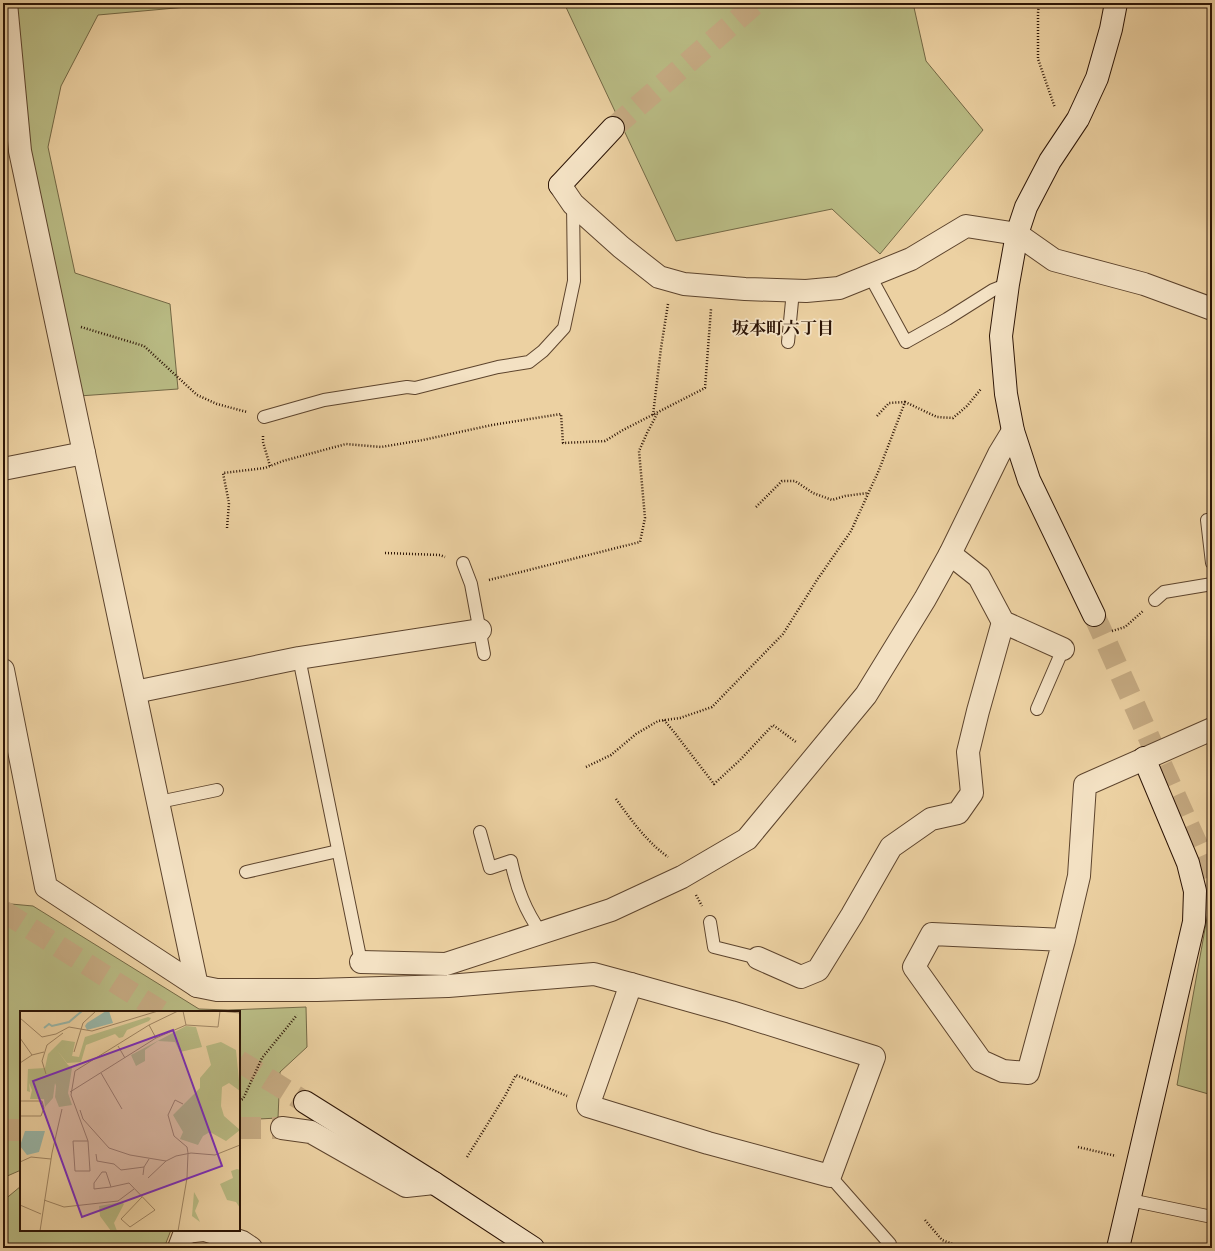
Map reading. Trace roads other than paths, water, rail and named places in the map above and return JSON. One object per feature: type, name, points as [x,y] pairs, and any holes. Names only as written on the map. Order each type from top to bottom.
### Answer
[{"type":"street","points":[[6,3],[11,152],[56,320],[197,986]]},
{"type":"street","points":[[1094,615],[1029,480],[1013,431],[1006,394],[1001,336],[1008,284],[1018,234],[1026,207],[1050,161],[1078,119],[1097,78],[1111,29],[1116,3]]},
{"type":"street","points":[[613,128],[560,186],[573,204],[621,247],[658,277],[684,284],[793,291],[839,288],[911,259],[966,226],[1018,234],[1054,260],[1144,284],[1212,309]]},
{"type":"street","points":[[361,962],[446,964],[611,910],[685,875],[747,839],[866,695],[925,600],[950,554],[999,454],[1013,431]]},
{"type":"street","points":[[3,469],[84,453]]},
{"type":"street","points":[[950,554],[979,577],[1002,622],[1063,649]]},
{"type":"street","points":[[758,958],[801,976],[818,970],[891,847],[931,819],[958,813],[972,793],[968,752],[1002,622]]},
{"type":"street","points":[[135,692],[299,658],[480,630]]},
{"type":"street","points":[[3,670],[46,887],[197,986],[217,990],[317,990],[448,986],[594,974],[631,984],[731,1012],[874,1057],[830,1176],[708,1143],[588,1106],[631,984]]},
{"type":"street","points":[[1064,940],[932,934],[914,967],[981,1061],[1003,1071],[1028,1073],[1064,940],[1079,876],[1085,785],[1212,729]]},
{"type":"street","points":[[1118,1248],[1194,922],[1195,891],[1188,863],[1144,758]]},
{"type":"street","points":[[305,1102],[434,1183],[533,1248]]},
{"type":"street","points":[[282,1128],[311,1132],[406,1186],[434,1183]]},
{"type":"street","points":[[179,1248],[185,1232],[194,1231]]},
{"type":"street","points":[[207,1231],[242,1242],[251,1248]]},
{"type":"lane","points":[[264,417],[324,400],[407,387],[415,388],[498,367],[529,362],[543,351],[564,328],[574,281],[573,204]]},
{"type":"lane","points":[[870,276],[906,342],[947,319],[993,290],[1008,284]]},
{"type":"lane","points":[[788,342],[793,291]]},
{"type":"lane","points":[[1207,520],[1212,563]]},
{"type":"lane","points":[[462,563],[471,584],[484,654]]},
{"type":"lane","points":[[1155,600],[1164,592],[1212,584]]},
{"type":"lane","points":[[1037,709],[1063,649]]},
{"type":"lane","points":[[299,658],[361,962]]},
{"type":"lane","points":[[159,802],[216,790]]},
{"type":"lane","points":[[480,832],[490,868],[511,861],[516,882],[529,916],[541,933]]},
{"type":"lane","points":[[246,872],[338,851]]},
{"type":"lane","points":[[710,922],[714,946],[758,958]]},
{"type":"lane","points":[[830,1176],[890,1244]]},
{"type":"lane","points":[[1130,1200],[1212,1217]]},
{"type":"tunnel","points":[[613,128],[756,3]]},
{"type":"tunnel","points":[[1094,615],[1212,878]]},
{"type":"tunnel","points":[[3,911],[160,1011]]},
{"type":"tunnel","points":[[240,1062],[305,1102]]},
{"type":"tunnel","points":[[240,1128],[282,1128]]},
{"type":"tunnel","points":[[3,1130],[20,1130]]},
{"type":"district","name":"坂本町六丁目","points":[[783,328]]}]
